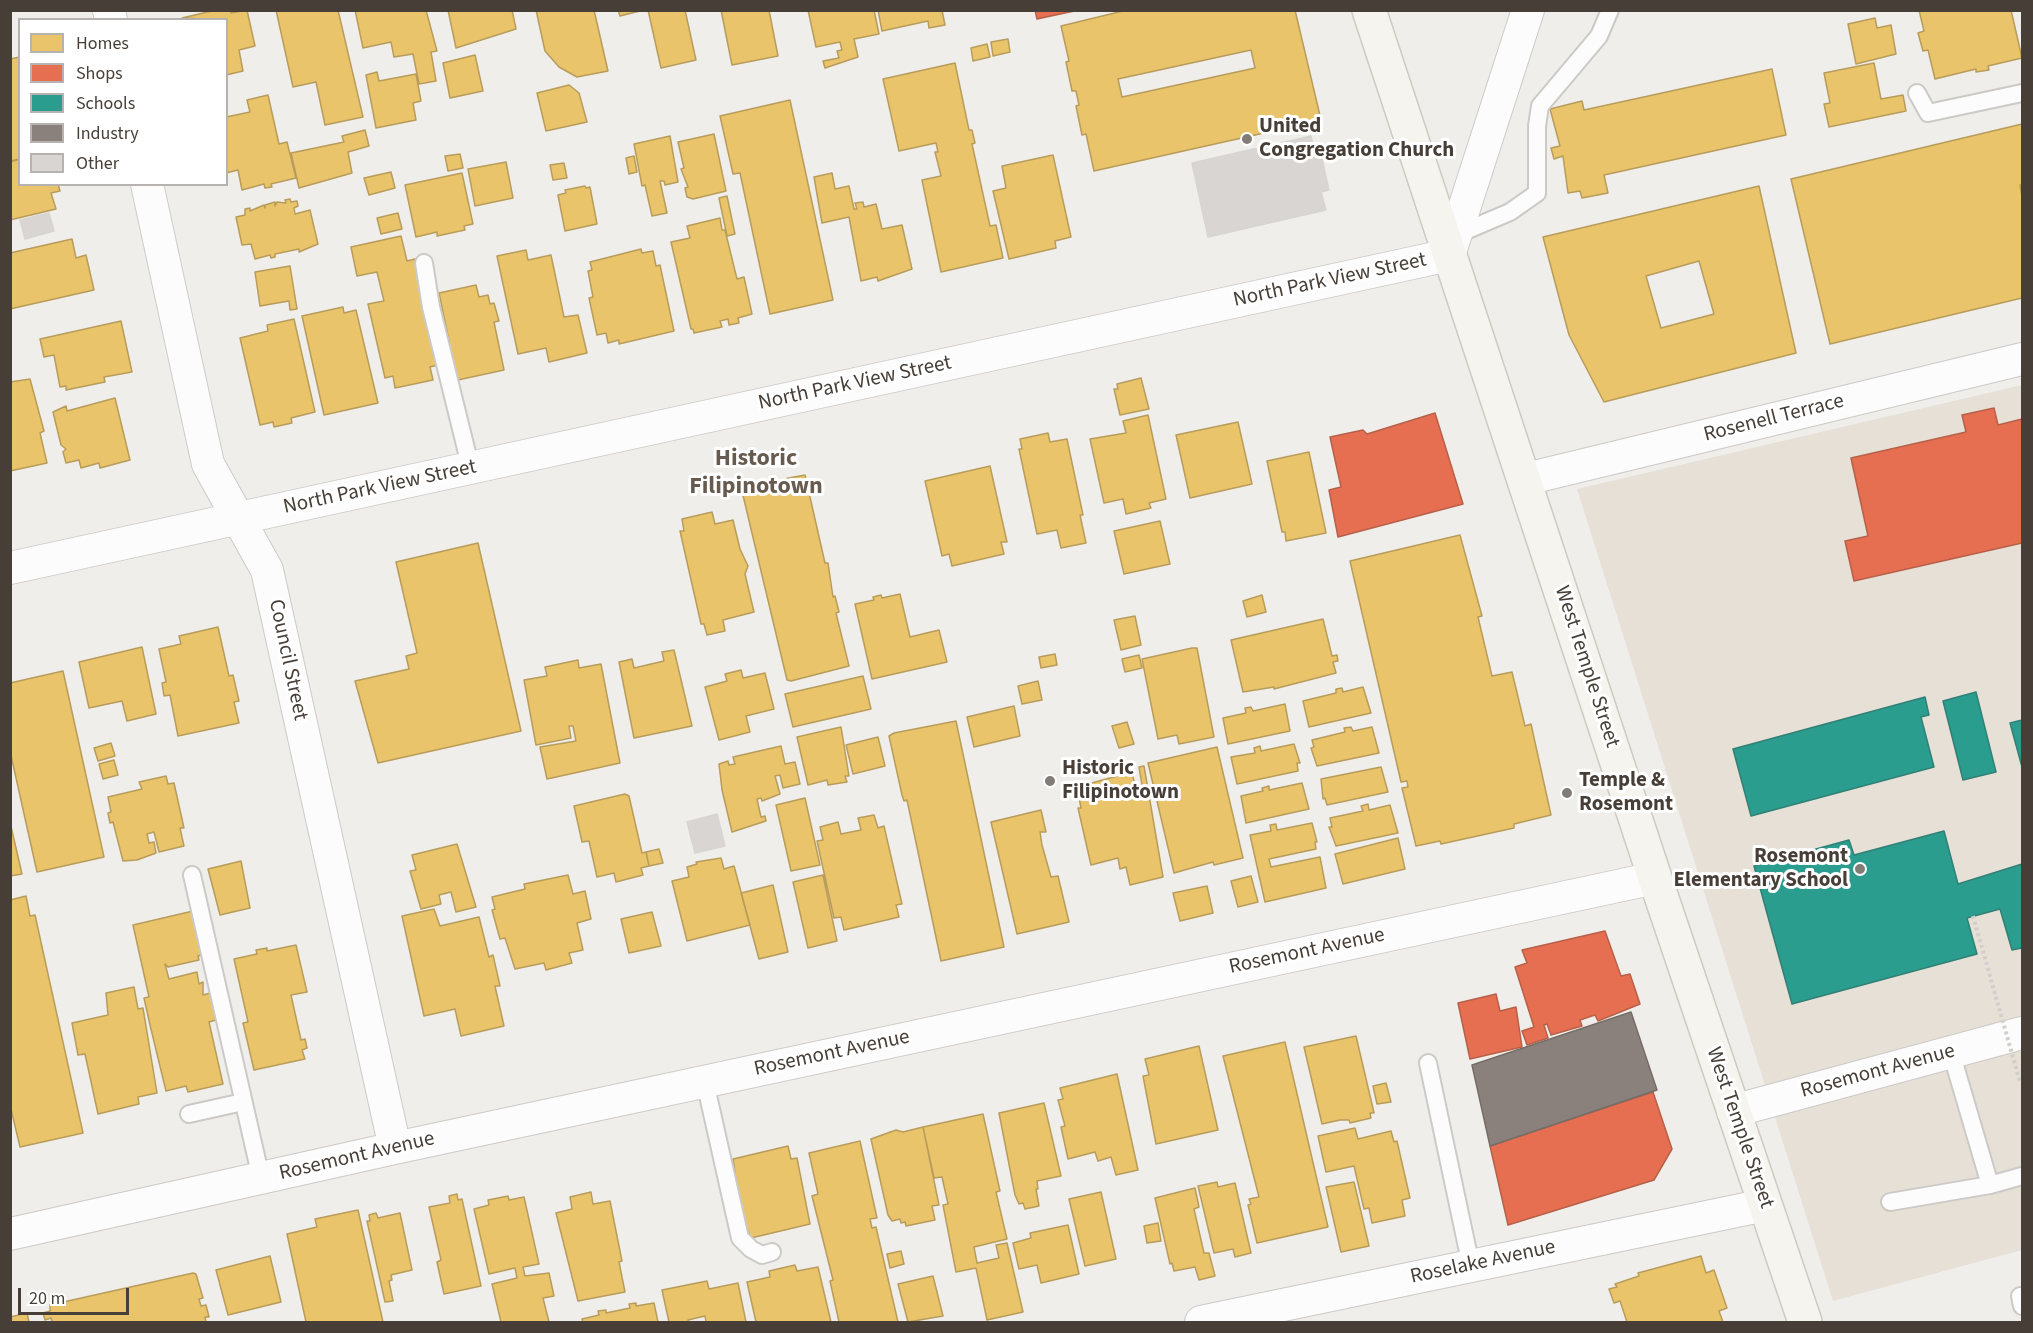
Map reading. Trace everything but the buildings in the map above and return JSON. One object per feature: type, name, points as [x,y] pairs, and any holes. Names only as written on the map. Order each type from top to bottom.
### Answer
[{"type":"main road","name":"West Temple Street","points":[[1369,10],[1452,245],[1655,878],[1806,1323]]},
{"type":"street","points":[[1452,245],[1528,10]]},
{"type":"street","name":"Council Street","points":[[147,186],[208,464],[267,570],[395,1148]]},
{"type":"street","name":"North Park View Street","points":[[10,568],[471,469],[1452,245]]},
{"type":"street","name":"Rosenell Terrace","points":[[1526,479],[2022,359]]},
{"type":"street","name":"Rosemont Avenue","points":[[10,1234],[395,1148],[1655,878]]},
{"type":"street","name":"Rosemont Avenue","points":[[1733,1111],[2022,1033]]},
{"type":"street","name":"Roselake Avenue","points":[[1201,1323],[1765,1205]]},
{"type":"lane","points":[[1452,245],[1510,212],[1537,193],[1539,160],[1537,126],[1540,106],[1599,36],[1610,10]]},
{"type":"lane","points":[[1917,93],[1928,113],[2022,93]]},
{"type":"lane","points":[[424,263],[431,307],[471,469]]},
{"type":"lane","points":[[192,875],[261,1178]]},
{"type":"lane","points":[[1952,1052],[1990,1185]]},
{"type":"lane","points":[[1428,1063],[1471,1266]]},
{"type":"lane","points":[[705,1082],[740,1238],[751,1249],[762,1255],[772,1252]]},
{"type":"lane","points":[[189,1114],[243,1102]]},
{"type":"lane","points":[[1890,1202],[1990,1185],[2022,1176]]},
{"type":"path","points":[[1973,916],[2020,1082],[2022,1082]]},
{"type":"shaded area","name":"Rosemont Elementary School","points":[[2022,385],[2022,1250],[1833,1301],[1577,489]]},
{"type":"place","name":"United Congregation Church","points":[[1247,139]]},
{"type":"place","name":"Historic Filipinotown","points":[[1050,781]]},
{"type":"place","name":"Temple & Rosemont","points":[[1567,793]]},
{"type":"place","name":"Rosemont Elementary School","points":[[1860,869]]},
{"type":"district","name":"Historic Filipinotown","points":[[756,474]]}]
